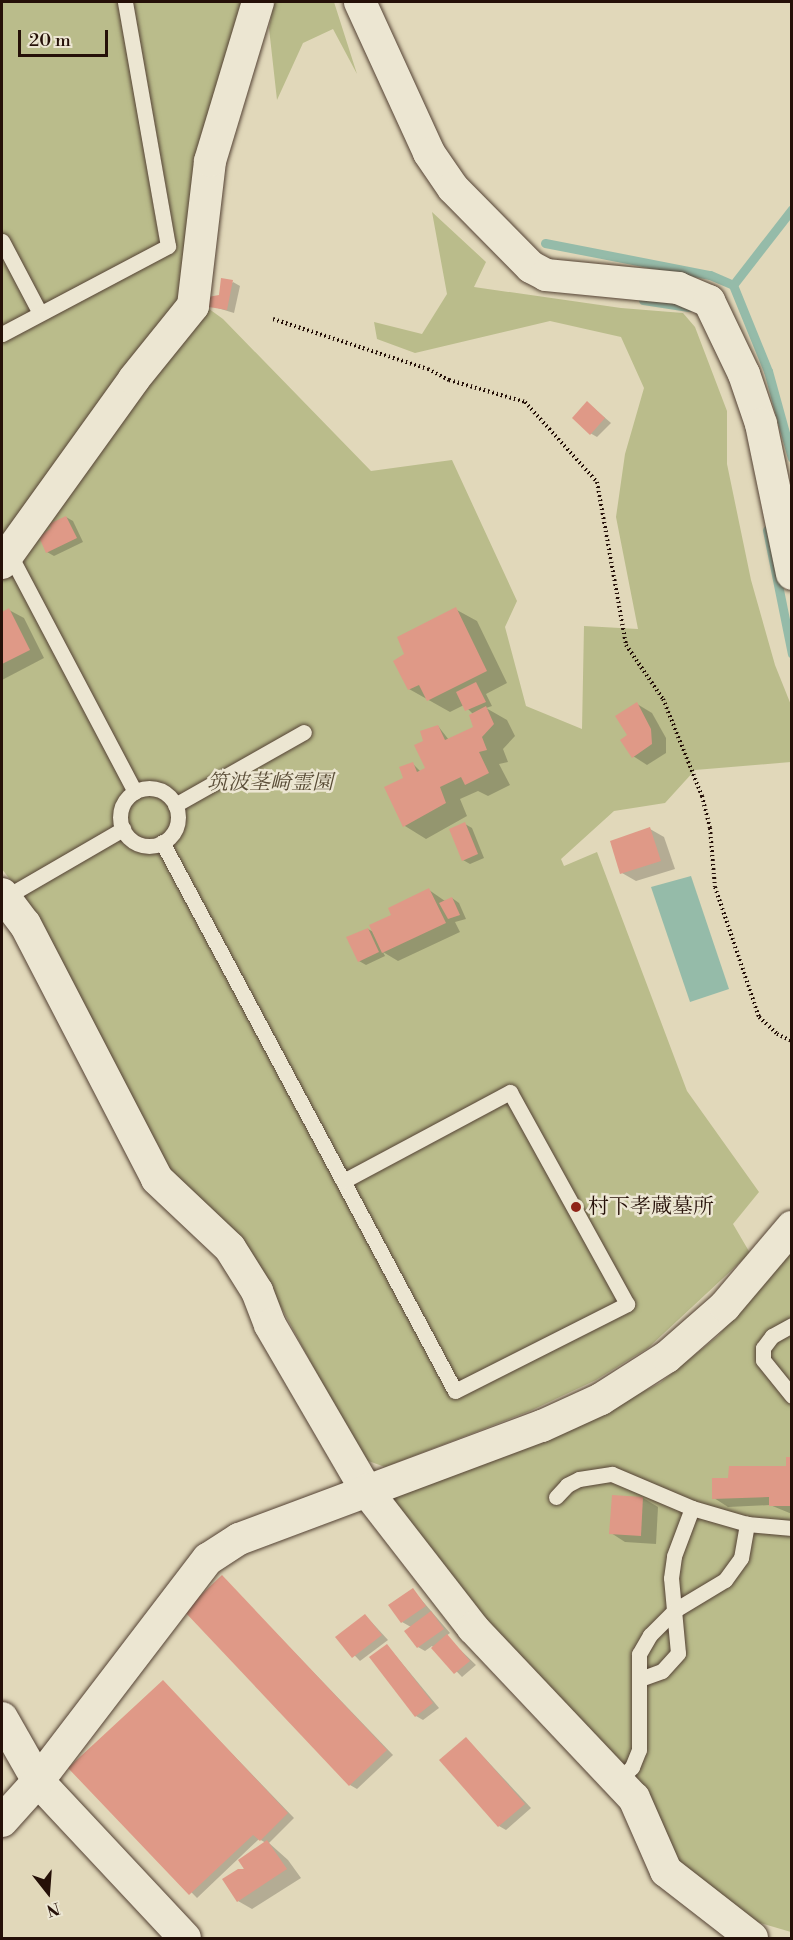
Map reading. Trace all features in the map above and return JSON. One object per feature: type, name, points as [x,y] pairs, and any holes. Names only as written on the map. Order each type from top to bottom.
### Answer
[{"type":"street","points":[[4,552],[134,379],[193,306],[210,162],[258,2]]},
{"type":"street","points":[[360,2],[429,153],[453,188],[531,267],[546,275],[678,288],[709,301],[744,374],[761,424],[792,574]]},
{"type":"street","points":[[2,897],[25,924],[158,1179],[230,1248],[257,1291],[270,1325],[366,1490],[473,1628],[634,1798],[666,1871],[752,1938]]},
{"type":"street","points":[[2,1821],[38,1781],[208,1559],[239,1539],[542,1426],[601,1399],[667,1356],[725,1306],[792,1227]]},
{"type":"street","points":[[2,1718],[38,1781],[185,1938]]},
{"type":"lane","points":[[2,334],[168,246],[125,2]]},
{"type":"lane","points":[[2,241],[40,313]]},
{"type":"lane","points":[[4,552],[135,792]]},
{"type":"lane","points":[[175,805],[304,732]]},
{"type":"lane","points":[[153,788],[170,797],[175,805],[174,830],[162,842],[154,845],[135,842],[123,829],[123,804],[135,792],[153,788]]},
{"type":"lane","points":[[2,897],[123,829]]},
{"type":"lane","points":[[162,842],[455,1391],[627,1304],[510,1092],[343,1181]]},
{"type":"lane","points":[[792,1325],[772,1336],[763,1348],[763,1360],[792,1396]]},
{"type":"lane","points":[[556,1497],[567,1485],[579,1479],[612,1474],[693,1508],[747,1524],[792,1528]]},
{"type":"lane","points":[[640,1679],[662,1671],[678,1653],[671,1578],[674,1556],[693,1508]]},
{"type":"lane","points":[[618,1781],[632,1767],[639,1750],[639,1654],[650,1635],[675,1610],[725,1580],[741,1558],[747,1524]]},
{"type":"path","points":[[273,319],[428,369],[449,380],[525,402],[597,482],[626,645],[663,699],[702,796],[710,828],[715,887],[759,1017],[777,1034],[792,1041]]},
{"type":"green space","name":"筑波茎崎霊園","points":[[2,2],[248,2],[187,293],[223,319],[371,471],[452,460],[517,601],[505,627],[526,706],[582,729],[584,626],[638,629],[616,517],[625,454],[644,388],[621,337],[550,321],[415,353],[377,339],[374,322],[422,334],[447,294],[432,212],[486,262],[474,287],[621,308],[683,313],[695,327],[727,411],[727,464],[751,580],[775,665],[791,705],[791,762],[695,770],[665,803],[614,811],[561,859],[564,866],[597,852],[687,1091],[759,1192],[733,1224],[750,1253],[648,1348],[596,1380],[530,1411],[385,1467],[363,1459],[268,1283],[171,1173],[38,917],[2,869]]},
{"type":"green space","points":[[274,2],[334,2],[357,74],[333,29],[303,43],[277,100],[269,28]]},
{"type":"green space","points":[[791,1250],[791,1932],[757,1922],[673,1857],[384,1498],[568,1429],[660,1383],[718,1336]]},
{"type":"shaded area","points":[[691,876],[729,989],[690,1002],[651,887]]},
{"type":"building","points":[[221,278],[233,280],[227,310],[209,307],[208,297],[219,295]]},
{"type":"building","points":[[587,401],[605,418],[590,435],[572,418]]},
{"type":"building","points":[[66,516],[77,538],[46,553],[39,537],[51,528],[49,524]]},
{"type":"building","points":[[456,607],[487,671],[427,701],[419,685],[408,690],[393,661],[404,654],[397,637]]},
{"type":"building","points":[[9,608],[30,650],[2,664],[2,612]]},
{"type":"building","points":[[476,682],[486,702],[465,711],[456,692]]},
{"type":"building","points":[[637,702],[651,729],[652,744],[632,758],[620,740],[627,735],[615,716]]},
{"type":"building","points":[[486,706],[494,724],[482,737],[487,750],[479,752],[489,773],[465,785],[461,777],[440,787],[446,803],[403,827],[384,787],[403,778],[399,767],[413,762],[417,772],[425,768],[414,745],[423,741],[420,731],[438,725],[445,740],[473,727],[469,715]]},
{"type":"building","points":[[465,822],[478,854],[462,861],[449,829]]},
{"type":"building","points":[[650,827],[661,861],[620,874],[610,841]]},
{"type":"building","points":[[429,888],[446,923],[382,953],[369,925],[391,915],[388,908]]},
{"type":"building","points":[[452,897],[460,915],[448,919],[439,903]]},
{"type":"building","points":[[368,928],[379,952],[358,962],[346,937]]},
{"type":"building","points":[[786,1457],[792,1457],[792,1506],[769,1506],[769,1497],[712,1499],[712,1478],[728,1478],[729,1466],[786,1466]]},
{"type":"building","points":[[612,1495],[643,1497],[641,1536],[609,1534]]},
{"type":"building","points":[[222,1575],[387,1750],[349,1786],[184,1611]]},
{"type":"building","points":[[413,1588],[426,1606],[401,1623],[388,1605]]},
{"type":"building","points":[[431,1611],[444,1629],[417,1648],[404,1631]]},
{"type":"building","points":[[365,1614],[382,1635],[352,1658],[335,1637]]},
{"type":"building","points":[[447,1634],[470,1661],[454,1674],[431,1648]]},
{"type":"building","points":[[387,1644],[433,1703],[415,1717],[369,1657]]},
{"type":"building","points":[[163,1680],[288,1813],[260,1841],[253,1835],[189,1895],[68,1768]]},
{"type":"building","points":[[466,1737],[525,1804],[498,1827],[439,1760]]},
{"type":"building","points":[[267,1840],[287,1869],[237,1902],[222,1879],[238,1869],[244,1869],[238,1860]]},
{"type":"waterway","points":[[733,285],[792,209]]},
{"type":"waterway","points":[[545,243],[710,275],[733,285],[768,371],[792,458]]},
{"type":"waterway","points":[[643,300],[688,307]]},
{"type":"waterway","points":[[767,530],[792,654]]},
{"type":"place","name":"村下孝蔵墓所","points":[[576,1207]]}]
